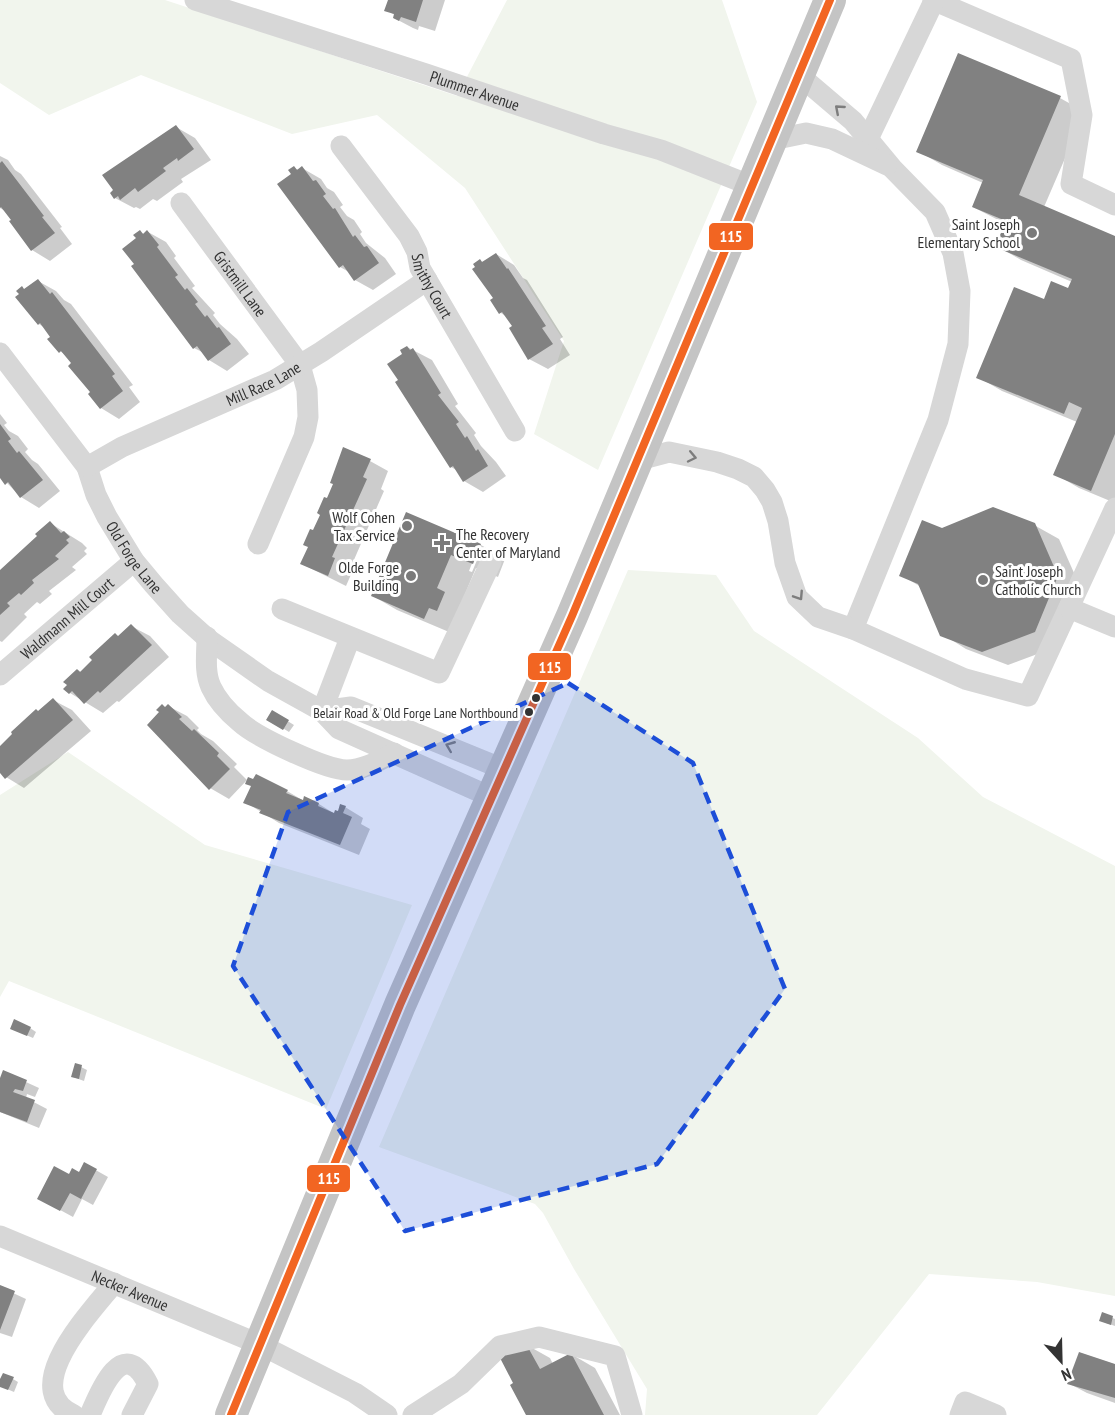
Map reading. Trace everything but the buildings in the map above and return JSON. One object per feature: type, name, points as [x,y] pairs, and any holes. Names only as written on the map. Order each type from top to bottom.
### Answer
[{"type":"highway","points":[[231,1415],[400,1005],[572,616],[830,0]]},
{"type":"street","name":"Plummer Avenue","points":[[195,0],[604,134],[661,150],[752,186]]},
{"type":"street","points":[[868,139],[934,1],[1071,58],[1082,115],[1071,184],[1115,205]]},
{"type":"street","points":[[799,75],[853,121],[892,168],[935,212],[953,253],[960,291],[958,344],[938,420],[853,629]]},
{"type":"street","points":[[772,140],[806,133],[832,139],[892,168]]},
{"type":"street","name":"Smithy Court","points":[[341,146],[409,236],[417,252],[420,268],[515,431]]},
{"type":"street","name":"Gristmill Lane","points":[[181,203],[300,365]]},
{"type":"street","name":"Mill Race Lane","points":[[87,467],[122,447],[275,380],[427,280]]},
{"type":"street","name":"Old Forge Lane","points":[[0,353],[87,467],[96,495],[107,517],[135,561],[180,614],[207,637],[268,681],[322,711],[339,729],[394,753],[497,783]]},
{"type":"street","points":[[258,544],[304,437],[308,417],[307,390],[300,365]]},
{"type":"street","points":[[635,461],[669,452],[717,462],[754,477],[772,502],[778,520],[785,563],[797,597],[818,617],[853,629],[965,680],[1028,696],[1115,508]]},
{"type":"street","name":"Waldmann Mill Court","points":[[0,675],[135,561]]},
{"type":"street","points":[[282,609],[439,673],[491,562]]},
{"type":"street","points":[[1069,608],[1115,627]]},
{"type":"street","points":[[207,637],[206,671],[210,685],[218,699],[241,723],[323,766],[347,770],[362,768],[394,753]]},
{"type":"street","points":[[350,638],[322,711],[351,707],[497,783]]},
{"type":"street","name":"Necker Avenue","points":[[0,1236],[261,1345],[355,1393],[387,1415]]},
{"type":"street","points":[[74,1415],[65,1411],[54,1397],[51,1383],[59,1358],[71,1338],[114,1283]]},
{"type":"street","points":[[413,1415],[461,1383],[500,1346],[539,1337],[615,1356],[632,1415]]},
{"type":"street","points":[[90,1415],[104,1382],[114,1369],[124,1364],[135,1367],[148,1384],[132,1415]]},
{"type":"street","points":[[960,1415],[965,1402],[996,1415]]},
{"type":"highlighted area","points":[[568,683],[693,763],[785,989],[657,1164],[405,1231],[233,966],[288,812]]},
{"type":"shaded area","points":[[0,0],[165,0],[457,96],[507,0],[722,0],[757,102],[598,470],[534,434],[564,341],[465,188],[377,115],[292,134],[141,75],[49,115],[0,83]]},
{"type":"shaded area","points":[[628,570],[716,575],[754,631],[918,738],[983,797],[1115,866],[1115,1296],[1037,1282],[929,1274],[817,1415],[645,1415],[647,1389],[574,1269],[543,1213],[535,1204],[379,1147]]},
{"type":"shaded area","points":[[68,752],[205,845],[412,905],[326,1109],[9,981],[0,997],[0,795]]},
{"type":"transit line","name":"115","points":[[231,1415],[400,1005],[572,616],[830,0]]},
{"type":"place","name":"Saint Joseph Elementary School","points":[[1032,233]]},
{"type":"place","name":"Wolf Cohen Tax Service","points":[[407,526]]},
{"type":"place","name":"The Recovery Center of Maryland","points":[[442,543]]},
{"type":"place","name":"Olde Forge Building","points":[[411,576]]},
{"type":"place","name":"Saint Joseph Catholic Church","points":[[983,580]]},
{"type":"place","name":"Belair Road & Old Forge Lane Northbound","points":[[529,712]]}]
